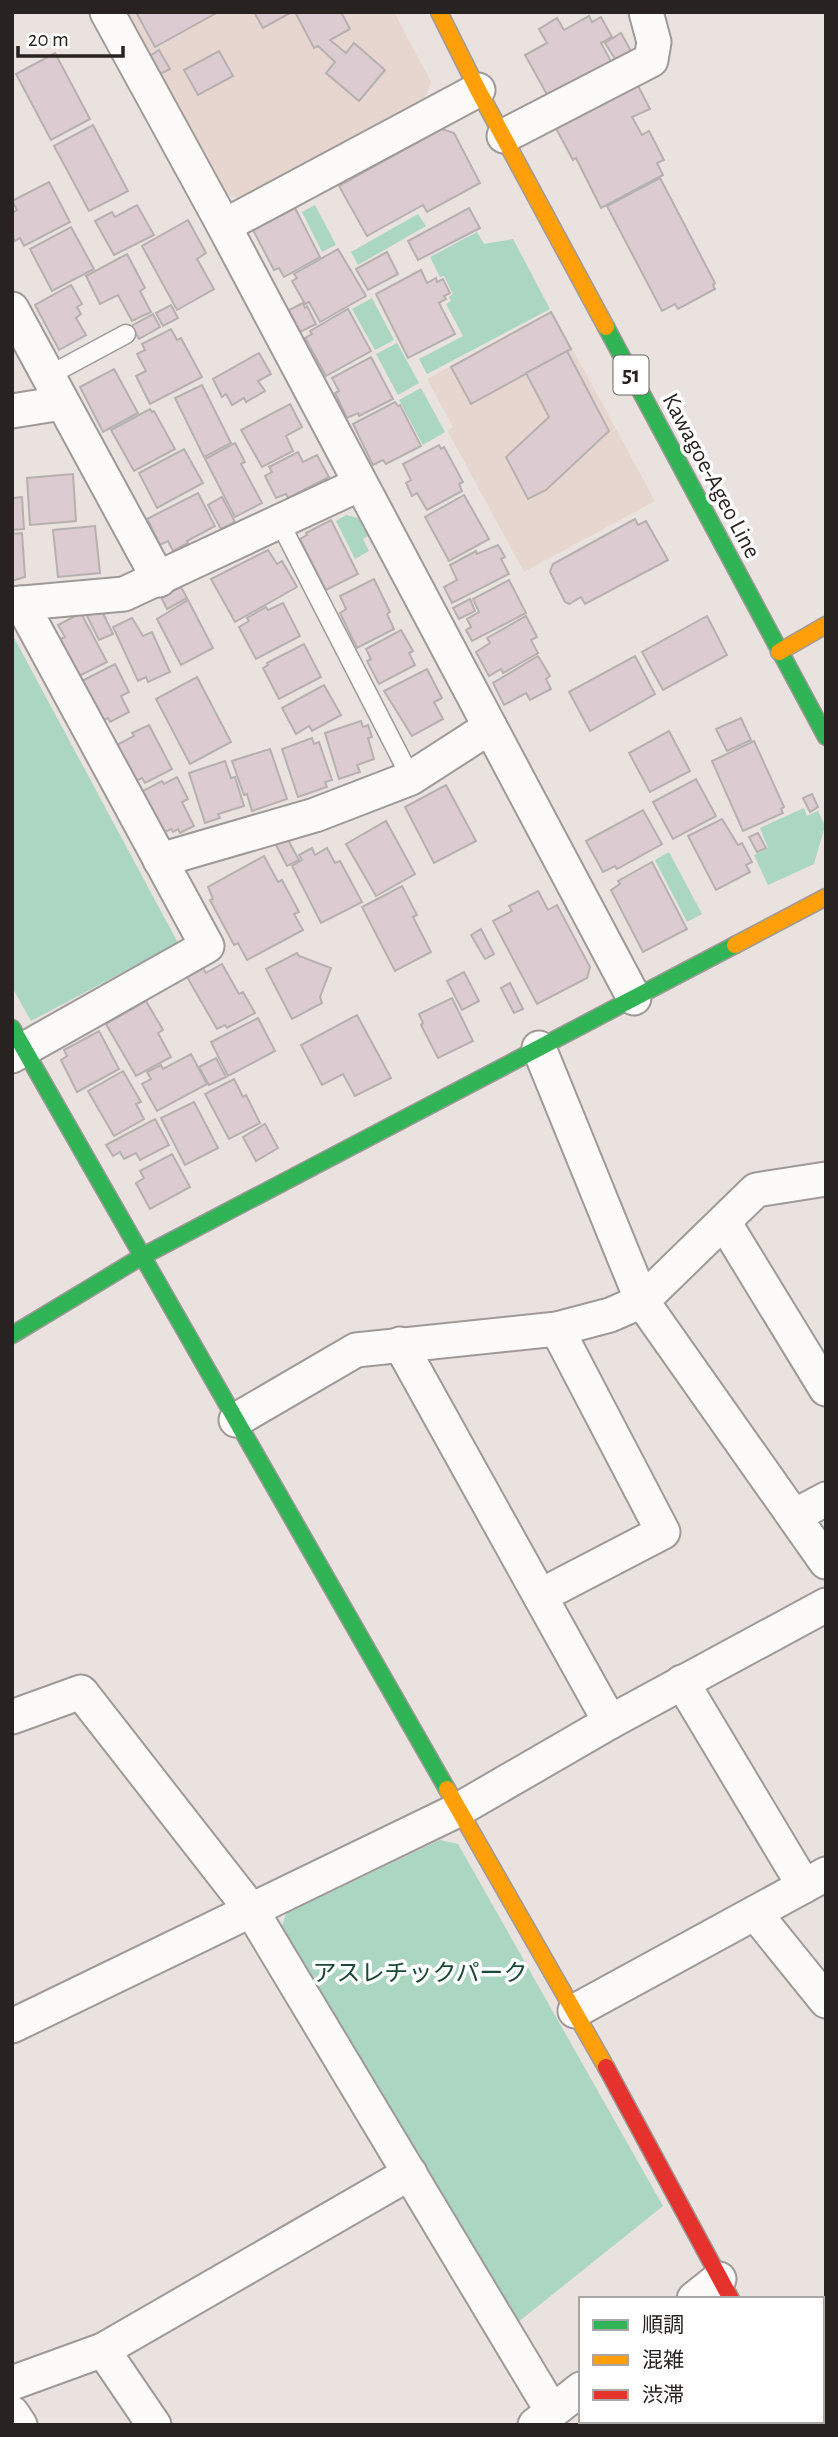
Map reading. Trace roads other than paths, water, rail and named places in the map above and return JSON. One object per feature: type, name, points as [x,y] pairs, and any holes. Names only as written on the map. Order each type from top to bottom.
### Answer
[{"type":"street","points":[[107,12],[224,226],[634,998]]},
{"type":"street","name":"Kawagoe-Ageo Line","points":[[439,12],[478,90],[826,737]]},
{"type":"street","points":[[504,136],[651,60],[654,42],[646,12]]},
{"type":"street","points":[[224,226],[478,90]]},
{"type":"street","points":[[12,309],[159,580]]},
{"type":"street","points":[[12,411],[55,390]]},
{"type":"street","points":[[360,484],[124,594],[17,603],[207,946],[17,1045],[575,2011],[715,2292]]},
{"type":"street","points":[[779,652],[826,625]]},
{"type":"street","points":[[160,860],[315,815],[411,778],[490,727]]},
{"type":"street","points":[[12,1335],[141,1257],[826,897]]},
{"type":"street","points":[[539,1048],[642,1301],[826,1562]]},
{"type":"street","points":[[236,1420],[356,1350],[557,1329],[610,1315],[642,1301],[757,1190],[826,1179]]},
{"type":"street","points":[[724,1222],[826,1389]]},
{"type":"street","points":[[540,1596],[663,1532],[557,1329]]},
{"type":"street","points":[[400,1344],[610,1722]]},
{"type":"street","points":[[794,1516],[826,1499]]},
{"type":"street","points":[[12,2026],[458,1810],[610,1722],[826,1605]]},
{"type":"street","points":[[575,2011],[815,1880],[682,1682]]},
{"type":"street","points":[[12,1717],[81,1692],[251,1911],[410,2173],[544,2418],[579,2391]]},
{"type":"street","points":[[755,1913],[826,2001]]},
{"type":"street","points":[[12,2383],[103,2350],[410,2173]]},
{"type":"street","points":[[103,2350],[154,2425]]},
{"type":"street","points":[[12,2413],[20,2425]]},
{"type":"lane","points":[[55,390],[126,334]]},
{"type":"lane","points":[[279,521],[411,778]]},
{"type":"park label","name":"アスレチックパーク","points":[[420,1974]]}]
